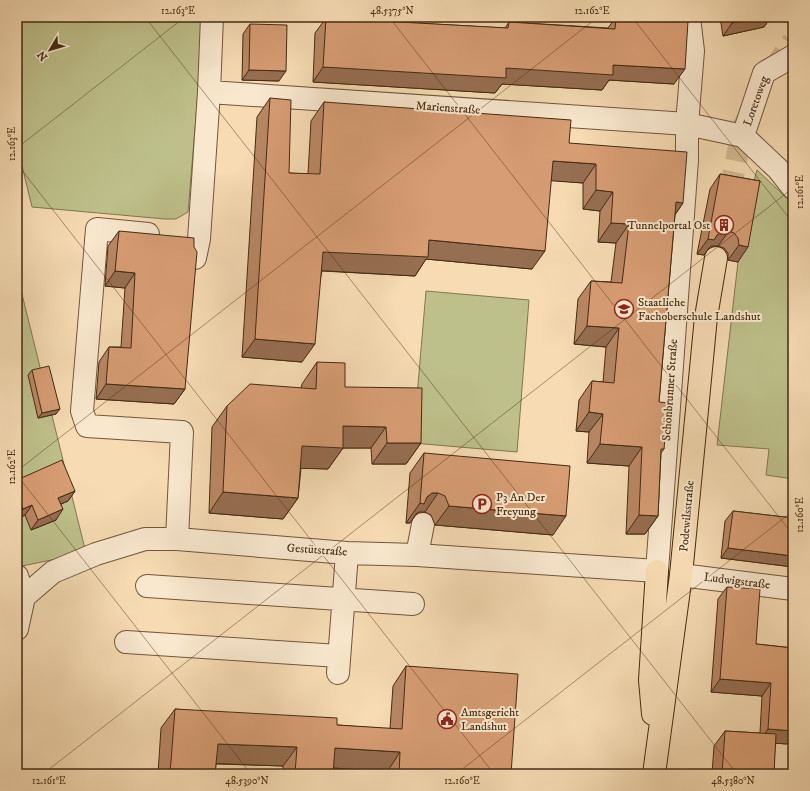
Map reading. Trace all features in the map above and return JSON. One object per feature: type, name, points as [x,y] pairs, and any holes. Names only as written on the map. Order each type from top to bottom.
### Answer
[{"type":"main road","name":"Podewilsstraße","points":[[654,774],[656,749],[681,575],[706,317],[716,258]]},
{"type":"main road","points":[[656,749],[650,680],[657,571]]},
{"type":"street","points":[[176,539],[182,432],[87,426],[82,411],[97,229],[171,236],[197,248],[209,92],[212,17]]},
{"type":"street","name":"Schönbrunner Straße","points":[[657,571],[687,160],[687,124],[693,51],[689,17]]},
{"type":"street","name":"Loretoweg","points":[[743,136],[764,73],[793,56]]},
{"type":"street","name":"Marienstraße","points":[[209,92],[687,124],[743,136]]},
{"type":"street","points":[[743,136],[778,169],[793,188]]},
{"type":"street","points":[[417,555],[423,524]]},
{"type":"street","name":"Gestütstraße","points":[[24,597],[53,572],[96,554],[145,539],[176,539],[347,553],[417,555],[657,571]]},
{"type":"street","points":[[126,642],[339,664],[347,553]]},
{"type":"street","name":"Ludwigstraße","points":[[681,575],[793,589]]},
{"type":"street","points":[[17,576],[24,597],[17,629]]},
{"type":"street","points":[[147,586],[412,604]]},
{"type":"green space","points":[[17,17],[162,17],[162,21],[204,22],[188,212],[176,219],[165,219],[32,207],[17,145]]},
{"type":"green space","points":[[757,170],[793,204],[793,479],[766,475],[769,449],[717,445],[738,262],[750,196]]},
{"type":"green space","points":[[17,274],[86,553],[17,567]]},
{"type":"green space","points":[[426,291],[529,300],[517,452],[413,443]]},
{"type":"building","points":[[616,17],[688,21],[685,69],[613,65],[613,75],[506,68],[506,78],[323,67],[326,18],[508,28],[509,22],[615,29]]},
{"type":"building","points":[[731,17],[761,17],[732,23]]},
{"type":"building","points":[[250,24],[287,25],[286,71],[249,70]]},
{"type":"building","points":[[270,98],[291,100],[289,173],[320,174],[324,102],[571,120],[569,143],[687,152],[683,203],[676,202],[659,402],[668,403],[664,449],[661,449],[658,516],[639,515],[642,447],[600,444],[603,414],[589,412],[592,381],[614,383],[619,328],[587,326],[591,281],[622,283],[629,224],[611,223],[613,192],[596,190],[596,164],[553,161],[545,251],[429,240],[428,257],[323,252],[315,344],[255,339]]},
{"type":"building","points":[[720,174],[760,181],[748,247],[739,245],[738,238],[734,233],[729,231],[722,232],[717,235],[714,240],[708,239]]},
{"type":"building","points":[[119,231],[194,238],[194,247],[197,252],[185,389],[106,384],[109,347],[131,348],[135,273],[115,271]]},
{"type":"building","points":[[317,362],[345,363],[345,387],[422,388],[421,443],[387,443],[386,427],[343,426],[343,448],[302,446],[298,498],[223,492],[227,406],[250,384],[316,389]]},
{"type":"building","points":[[49,366],[60,409],[42,413],[32,370]]},
{"type":"building","points":[[424,453],[570,466],[566,516],[449,506],[445,496],[438,493],[432,493],[427,497],[424,504],[420,503]]},
{"type":"building","points":[[62,460],[75,491],[58,498],[63,509],[38,520],[32,505],[23,509],[17,495],[17,480]]},
{"type":"building","points":[[733,511],[793,518],[793,556],[728,548]]},
{"type":"building","points":[[727,587],[760,589],[756,644],[793,648],[793,731],[768,729],[771,683],[720,679]]},
{"type":"building","points":[[406,666],[518,674],[511,774],[399,774],[400,752],[335,748],[333,774],[295,774],[297,747],[218,744],[215,774],[170,774],[175,709],[337,718],[337,725],[402,729]]},
{"type":"building","points":[[725,731],[776,734],[774,774],[722,774]]},
{"type":"tunnel","points":[[772,71],[793,41]]},
{"type":"tunnel","points":[[716,258],[743,127],[747,120]]},
{"type":"place","name":"Tunnelportal Ost","points":[[724,225]]},
{"type":"place","name":"Staatliche Fachoberschule Landshut","points":[[624,309]]},
{"type":"place","name":"P3 An Der Freyung","points":[[482,504]]},
{"type":"place","name":"Amtsgericht Landshut","points":[[447,719]]}]
